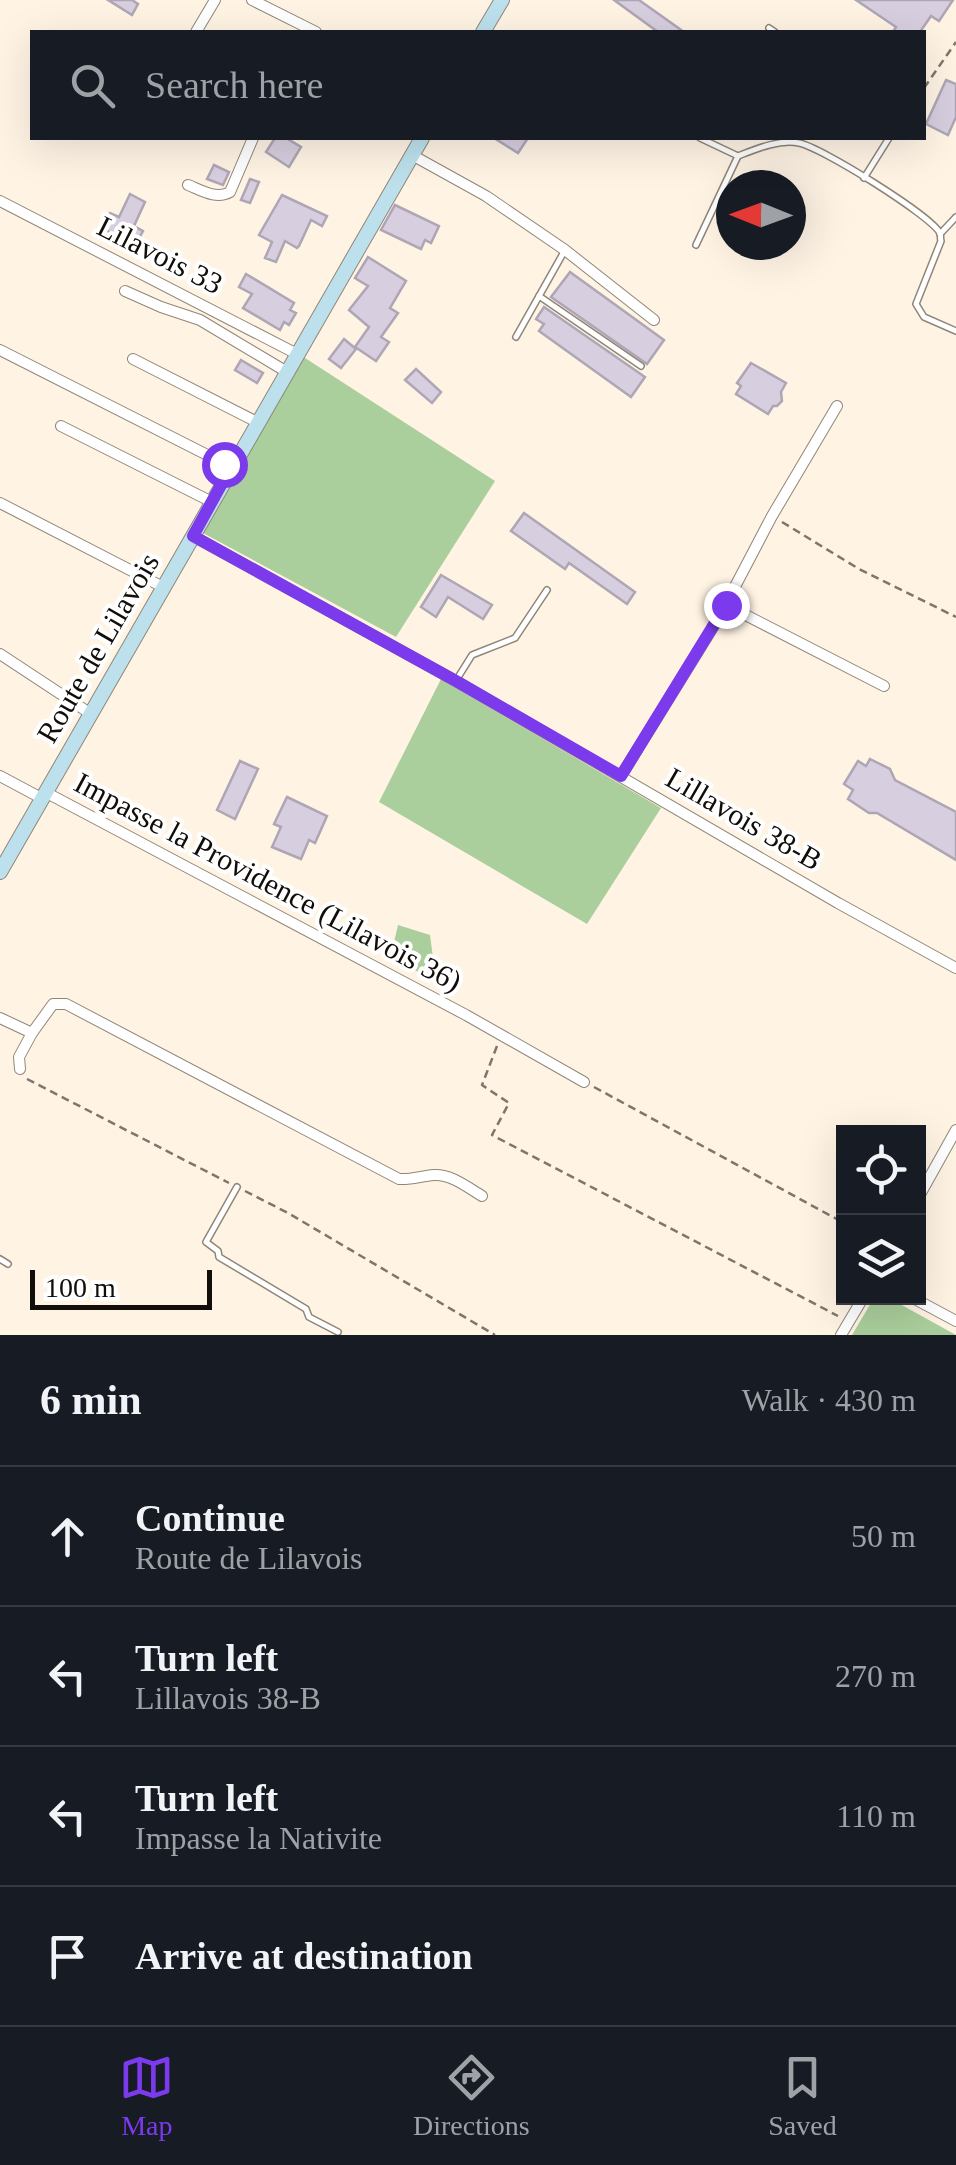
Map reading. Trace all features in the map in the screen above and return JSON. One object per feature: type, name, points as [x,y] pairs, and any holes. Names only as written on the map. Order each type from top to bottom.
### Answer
[{"type":"main road","points":[[488,30],[502,0]]},
{"type":"main road","name":"Route de Lilavois","points":[[1,869],[421,140]]},
{"type":"street","points":[[197,30],[215,0]]},
{"type":"street","points":[[252,0],[297,28]]},
{"type":"street","points":[[188,185],[216,196],[230,192],[252,140]]},
{"type":"street","points":[[412,155],[486,196],[565,250],[654,320]]},
{"type":"street","name":"Lilavois 33","points":[[0,202],[297,354]]},
{"type":"street","points":[[125,292],[200,320],[286,372]]},
{"type":"street","points":[[0,350],[231,467]]},
{"type":"street","points":[[133,359],[257,422]]},
{"type":"street","points":[[621,776],[726,605],[772,516],[837,406]]},
{"type":"street","points":[[61,426],[212,502]]},
{"type":"street","points":[[0,502],[163,587]]},
{"type":"street","name":"Lillavois 38-B","points":[[193,536],[456,681],[956,968]]},
{"type":"street","points":[[726,605],[884,686]]},
{"type":"street","points":[[0,654],[92,714]]},
{"type":"street","name":"Impasse la Providence (Lilavois 36)","points":[[0,776],[466,1015],[584,1082]]},
{"type":"street","points":[[20,1069],[20,1056],[32,1033],[53,1004],[66,1004],[399,1180],[440,1175],[482,1196]]},
{"type":"street","points":[[0,1018],[32,1033]]},
{"type":"street","points":[[926,1184],[956,1130]]},
{"type":"street","points":[[841,1335],[859,1305]]},
{"type":"street","points":[[926,1305],[956,1321]]},
{"type":"lane","points":[[704,140],[738,156],[799,140],[926,218],[941,241],[916,304],[924,318],[956,331]]},
{"type":"lane","points":[[864,178],[889,140]]},
{"type":"lane","points":[[733,170],[738,156]]},
{"type":"lane","points":[[696,245],[716,207]]},
{"type":"lane","points":[[940,234],[956,217]]},
{"type":"lane","points":[[516,337],[565,250]]},
{"type":"lane","points":[[540,296],[641,366]]},
{"type":"lane","points":[[456,681],[472,656],[516,638],[546,590]]},
{"type":"lane","points":[[237,1187],[206,1242],[218,1251],[219,1257],[306,1310],[309,1318],[338,1332]]},
{"type":"lane","points":[[0,1260],[8,1264]]},
{"type":"path","points":[[926,85],[956,42]]},
{"type":"path","points":[[772,516],[860,569],[956,617]]},
{"type":"path","points":[[502,1035],[482,1085],[509,1103],[492,1135],[849,1322]]},
{"type":"path","points":[[20,1069],[27,1080],[288,1212],[495,1335]]},
{"type":"path","points":[[584,1082],[836,1219]]},
{"type":"green space","points":[[302,356],[495,481],[396,637],[201,532]]},
{"type":"green space","points":[[441,679],[661,808],[587,924],[379,802]]},
{"type":"green space","points":[[398,925],[430,935],[436,980],[390,959]]},
{"type":"green space","points":[[870,1305],[902,1305],[956,1335],[852,1335]]},
{"type":"building","points":[[108,0],[132,0],[138,4],[132,15]]},
{"type":"building","points":[[614,0],[639,0],[681,30],[655,30]]},
{"type":"building","points":[[856,0],[953,0],[939,21],[931,16],[921,30],[894,30],[896,27]]},
{"type":"building","points":[[946,80],[956,84],[956,117],[948,135],[926,124]]},
{"type":"building","points":[[274,140],[289,140],[301,147],[289,167],[266,152]]},
{"type":"building","points":[[497,140],[527,140],[518,153]]},
{"type":"building","points":[[214,165],[229,172],[223,185],[207,179]]},
{"type":"building","points":[[250,179],[259,182],[250,203],[241,200]]},
{"type":"building","points":[[130,194],[145,202],[134,226],[143,231],[135,246],[127,241],[125,246],[102,228],[110,213],[119,217]]},
{"type":"building","points":[[282,195],[327,216],[322,226],[311,220],[297,248],[285,241],[276,262],[265,258],[272,242],[259,235]]},
{"type":"building","points":[[395,205],[439,226],[431,243],[425,240],[421,249],[381,230]]},
{"type":"building","points":[[368,257],[406,281],[390,308],[398,313],[381,337],[389,342],[376,361],[355,347],[369,327],[349,310],[368,286],[355,278]]},
{"type":"building","points":[[570,272],[664,340],[647,364],[551,297]]},
{"type":"building","points":[[246,274],[294,303],[290,310],[296,313],[289,325],[284,322],[280,330],[243,308],[252,294],[239,287]]},
{"type":"building","points":[[544,307],[645,377],[631,397],[539,331],[544,324],[536,319]]},
{"type":"building","points":[[344,339],[356,349],[341,368],[329,359]]},
{"type":"building","points":[[241,360],[263,373],[257,383],[235,370]]},
{"type":"building","points":[[751,363],[786,383],[782,401],[768,414],[736,394],[741,386],[737,383]]},
{"type":"building","points":[[416,369],[441,392],[432,403],[405,380]]},
{"type":"building","points":[[524,513],[635,592],[627,604],[569,563],[565,569],[511,531]]},
{"type":"building","points":[[441,575],[492,605],[483,619],[448,597],[436,617],[421,607]]},
{"type":"building","points":[[870,759],[890,769],[895,780],[956,812],[956,860],[848,799],[853,790],[844,784],[858,761],[866,766]]},
{"type":"building","points":[[240,761],[258,769],[235,819],[217,810]]},
{"type":"building","points":[[287,797],[327,816],[315,843],[309,840],[301,859],[272,847],[281,827],[274,824]]},
{"type":"route","points":[[224,464],[231,467],[193,536],[621,776],[726,605]]}]
